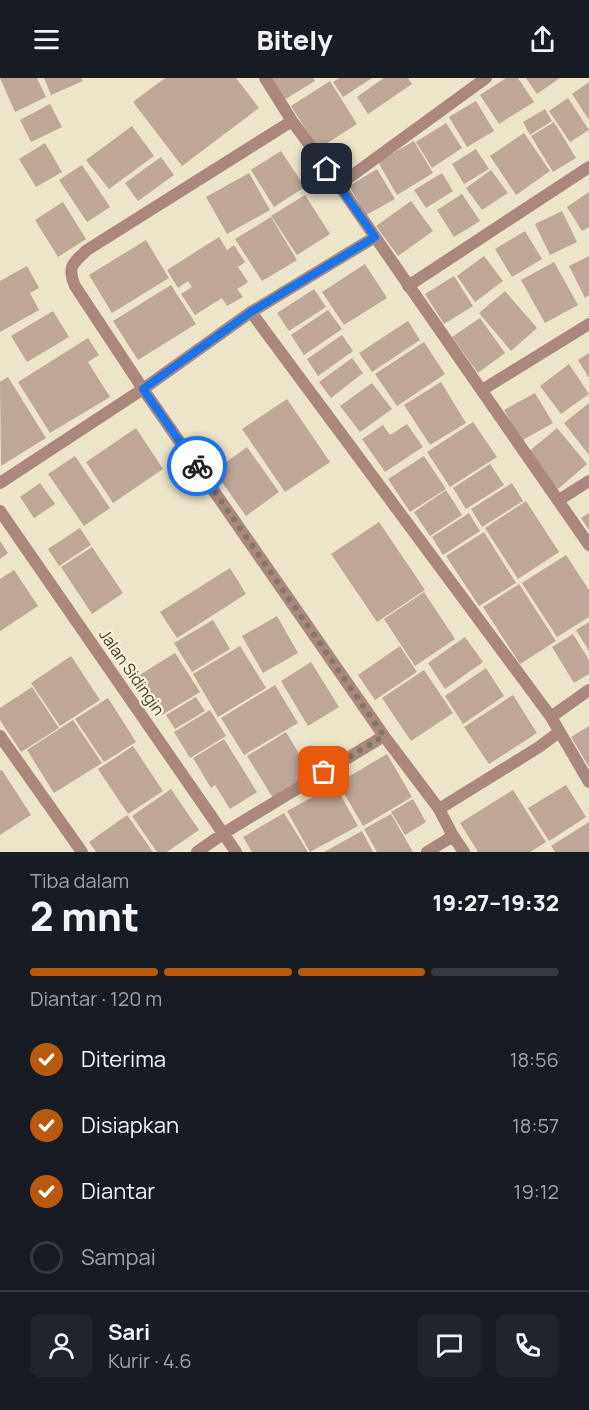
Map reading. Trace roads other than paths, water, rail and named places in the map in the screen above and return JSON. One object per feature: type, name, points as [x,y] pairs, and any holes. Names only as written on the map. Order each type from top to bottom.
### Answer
[{"type":"street","points":[[266,78],[292,121],[589,545]]},
{"type":"street","points":[[339,185],[486,78]]},
{"type":"street","points":[[292,121],[87,250],[73,263],[70,273],[75,286],[143,389],[384,736],[439,809],[464,852]]},
{"type":"street","points":[[408,286],[589,167]]},
{"type":"street","points":[[0,483],[143,389],[251,312],[375,237]]},
{"type":"street","points":[[251,312],[551,717],[589,782]]},
{"type":"street","points":[[482,390],[589,324]]},
{"type":"street","points":[[559,500],[589,481]]},
{"type":"street","name":"Jalan Sidingin","points":[[0,511],[236,852]]},
{"type":"street","points":[[551,717],[589,690]]},
{"type":"street","points":[[439,809],[539,747],[559,732]]},
{"type":"street","points":[[0,736],[82,852]]},
{"type":"street","points":[[197,852],[224,833],[384,736]]},
{"type":"street","points":[[427,852],[453,836]]}]
